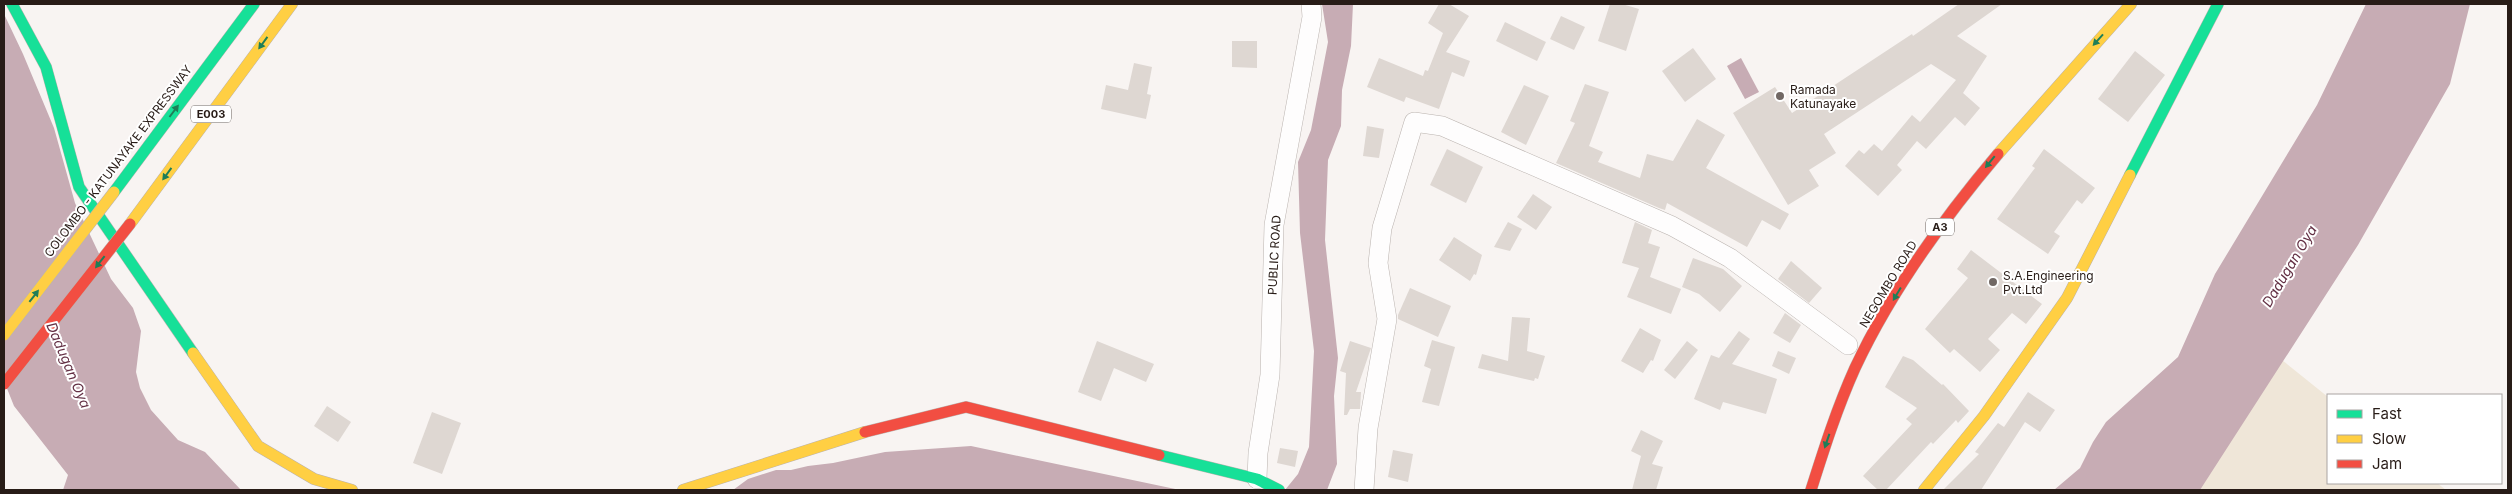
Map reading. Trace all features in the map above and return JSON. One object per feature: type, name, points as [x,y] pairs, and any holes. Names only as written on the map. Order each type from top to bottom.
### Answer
[{"type":"main road","points":[[12,4],[46,67],[79,187],[252,438],[258,446],[314,479],[352,490]]},
{"type":"main road","name":"COLOMBO - KATUNAYAKE EXPRESSWAY","points":[[4,334],[114,192],[254,4]]},
{"type":"main road","name":"E003","points":[[4,384],[130,224],[292,4]]},
{"type":"main road","name":"NEGOMBO ROAD","points":[[1811,490],[1829,436],[1863,353],[1922,252],[1956,204],[2001,148],[2131,4]]},
{"type":"main road","points":[[1924,490],[1984,416],[2067,298],[2218,4]]},
{"type":"main road","points":[[682,490],[840,438],[966,407],[1257,479],[1277,490]]},
{"type":"street","name":"PUBLIC ROAD","points":[[1257,479],[1258,453],[1270,375],[1274,225],[1312,17],[1311,4]]},
{"type":"street","points":[[1364,490],[1368,428],[1388,319],[1378,263],[1382,228],[1414,122],[1442,126],[1672,226],[1730,258],[1848,345]]},
{"type":"shaded area","points":[[2282,360],[2327,396],[2327,484],[2438,484],[2446,490],[2197,490]]},
{"type":"water","points":[[1322,4],[1353,4],[1351,46],[1342,90],[1341,126],[1328,160],[1325,240],[1338,358],[1334,396],[1337,464],[1327,490],[1285,490],[1298,474],[1309,447],[1314,351],[1300,233],[1298,162],[1311,130],[1328,42]]},
{"type":"water","name":"Dadugan Oya","points":[[2366,4],[2470,4],[2450,84],[2358,245],[2200,490],[2054,490],[2080,468],[2106,422],[2178,357],[2215,274],[2317,105]]},
{"type":"water","name":"Dadugan Oya","points":[[4,14],[54,128],[75,203],[111,279],[133,308],[141,331],[136,372],[140,388],[151,410],[178,440],[205,452],[241,490],[63,490],[68,475],[14,406],[4,381]]},
{"type":"water","points":[[1741,58],[1759,92],[1745,99],[1727,66]]},
{"type":"water","points":[[971,446],[1180,490],[733,490],[748,479],[776,470],[791,470],[885,452]]},
{"type":"building","points":[[1439,4],[1449,4],[1469,16],[1446,52],[1470,61],[1464,77],[1452,72],[1439,109],[1406,97],[1404,102],[1367,87],[1379,58],[1423,76],[1425,70],[1428,71],[1443,33],[1428,23]]},
{"type":"building","points":[[1610,4],[1622,4],[1639,9],[1626,51],[1598,41]]},
{"type":"building","points":[[1959,4],[2002,4],[1957,36],[1987,56],[1963,93],[1980,108],[1965,126],[1955,117],[1926,149],[1917,141],[1897,165],[1902,170],[1878,196],[1845,166],[1859,150],[1864,154],[1874,144],[1882,151],[1912,115],[1920,122],[1956,80],[1931,64],[1824,134],[1836,153],[1809,170],[1819,186],[1788,205],[1733,113],[1775,87],[1792,113],[1912,34],[1913,36]]},
{"type":"building","points":[[1561,16],[1585,27],[1574,50],[1550,39]]},
{"type":"building","points":[[1505,22],[1546,42],[1537,61],[1496,41]]},
{"type":"building","points":[[1232,41],[1257,41],[1257,68],[1232,67]]},
{"type":"building","points":[[1693,48],[1716,79],[1685,102],[1662,71]]},
{"type":"building","points":[[2135,51],[2165,75],[2128,122],[2098,99]]},
{"type":"building","points":[[1134,63],[1152,67],[1147,94],[1151,95],[1146,119],[1101,109],[1106,85],[1128,90]]},
{"type":"building","points":[[1585,84],[1609,92],[1589,146],[1603,152],[1598,162],[1640,178],[1647,154],[1673,161],[1697,119],[1725,135],[1706,168],[1789,214],[1780,230],[1762,220],[1747,247],[1667,203],[1665,210],[1659,208],[1556,163],[1575,123],[1570,121]]},
{"type":"building","points":[[1524,85],[1549,96],[1526,145],[1501,132]]},
{"type":"building","points":[[1367,126],[1384,129],[1379,158],[1363,156]]},
{"type":"building","points":[[1447,149],[1483,167],[1466,203],[1430,185]]},
{"type":"building","points":[[2044,149],[2095,188],[2082,204],[2077,200],[2054,232],[2060,236],[2048,254],[1997,219],[2035,168],[2032,166]]},
{"type":"building","points":[[1533,194],[1552,207],[1536,230],[1517,217]]},
{"type":"building","points":[[1508,222],[1522,229],[1510,251],[1494,247]]},
{"type":"building","points":[[1635,222],[1652,230],[1648,243],[1660,247],[1650,277],[1681,289],[1671,314],[1627,297],[1639,268],[1622,263]]},
{"type":"building","points":[[1454,237],[1482,255],[1476,275],[1474,274],[1470,281],[1439,260]]},
{"type":"building","points":[[1971,250],[2042,304],[2026,324],[2012,313],[1988,339],[2000,350],[1980,372],[1954,349],[1950,353],[1925,329],[1968,278],[1957,269]]},
{"type":"building","points":[[1693,258],[1723,269],[1742,286],[1720,312],[1699,294],[1682,287]]},
{"type":"building","points":[[1791,261],[1822,288],[1809,303],[1778,279]]},
{"type":"building","points":[[1410,288],[1451,306],[1438,337],[1398,319]]},
{"type":"building","points":[[1785,313],[1801,325],[1790,343],[1773,333]]},
{"type":"building","points":[[1512,317],[1530,318],[1527,351],[1545,356],[1538,379],[1535,378],[1534,381],[1478,368],[1482,354],[1508,361]]},
{"type":"building","points":[[1640,328],[1661,340],[1653,361],[1651,360],[1643,373],[1621,361]]},
{"type":"building","points":[[1739,331],[1750,339],[1732,364],[1777,379],[1766,414],[1723,402],[1720,410],[1694,399],[1711,355],[1719,358]]},
{"type":"building","points":[[1432,340],[1455,347],[1439,406],[1422,402],[1431,369],[1424,366]]},
{"type":"building","points":[[1097,341],[1154,364],[1146,382],[1114,368],[1101,401],[1078,392]]},
{"type":"building","points":[[1350,341],[1371,348],[1356,392],[1361,392],[1360,409],[1350,409],[1347,415],[1344,415],[1346,373],[1340,371]]},
{"type":"building","points":[[1687,341],[1698,350],[1675,379],[1664,370]]},
{"type":"building","points":[[1778,351],[1796,358],[1789,374],[1772,366]]},
{"type":"building","points":[[1903,356],[1913,360],[1943,384],[1969,411],[1958,423],[1956,420],[1933,444],[1931,442],[1886,490],[1878,490],[1863,476],[1912,424],[1906,419],[1917,408],[1885,387]]},
{"type":"building","points":[[2028,392],[2055,410],[2040,432],[2025,422],[1981,490],[1943,490],[1979,454],[1975,452],[1998,423],[2004,427]]},
{"type":"building","points":[[327,406],[351,422],[338,442],[314,426]]},
{"type":"building","points":[[432,412],[461,423],[442,474],[413,463]]},
{"type":"building","points":[[1641,430],[1663,441],[1652,464],[1663,467],[1656,490],[1632,490],[1641,456],[1631,451]]},
{"type":"building","points":[[1280,448],[1298,451],[1295,467],[1277,463]]},
{"type":"building","points":[[1393,450],[1413,454],[1408,482],[1388,477]]},
{"type":"traffic: fast","points":[[12,4],[46,67],[79,187],[193,353]]},
{"type":"traffic: fast","points":[[114,192],[254,4]]},
{"type":"traffic: fast","points":[[2130,175],[2218,4]]},
{"type":"traffic: fast","points":[[1159,455],[1257,479],[1279,490]]},
{"type":"traffic: slow","points":[[130,224],[292,4]]},
{"type":"traffic: slow","points":[[1998,154],[2131,4]]},
{"type":"traffic: slow","points":[[1924,490],[1984,416],[2067,298],[2130,175]]},
{"type":"traffic: slow","points":[[4,335],[114,192]]},
{"type":"traffic: slow","points":[[193,353],[258,446],[314,479],[352,490]]},
{"type":"traffic: slow","points":[[683,490],[865,432]]},
{"type":"traffic: jam","points":[[1811,490],[1848,383],[1869,339],[1919,256],[1998,154]]},
{"type":"traffic: jam","points":[[4,384],[130,224]]},
{"type":"traffic: jam","points":[[865,432],[966,407],[1159,455]]},
{"type":"place","name":"Ramada Katunayake","points":[[1780,96]]},
{"type":"place","name":"S.A.Engineering Pvt.Ltd","points":[[1993,282]]}]
